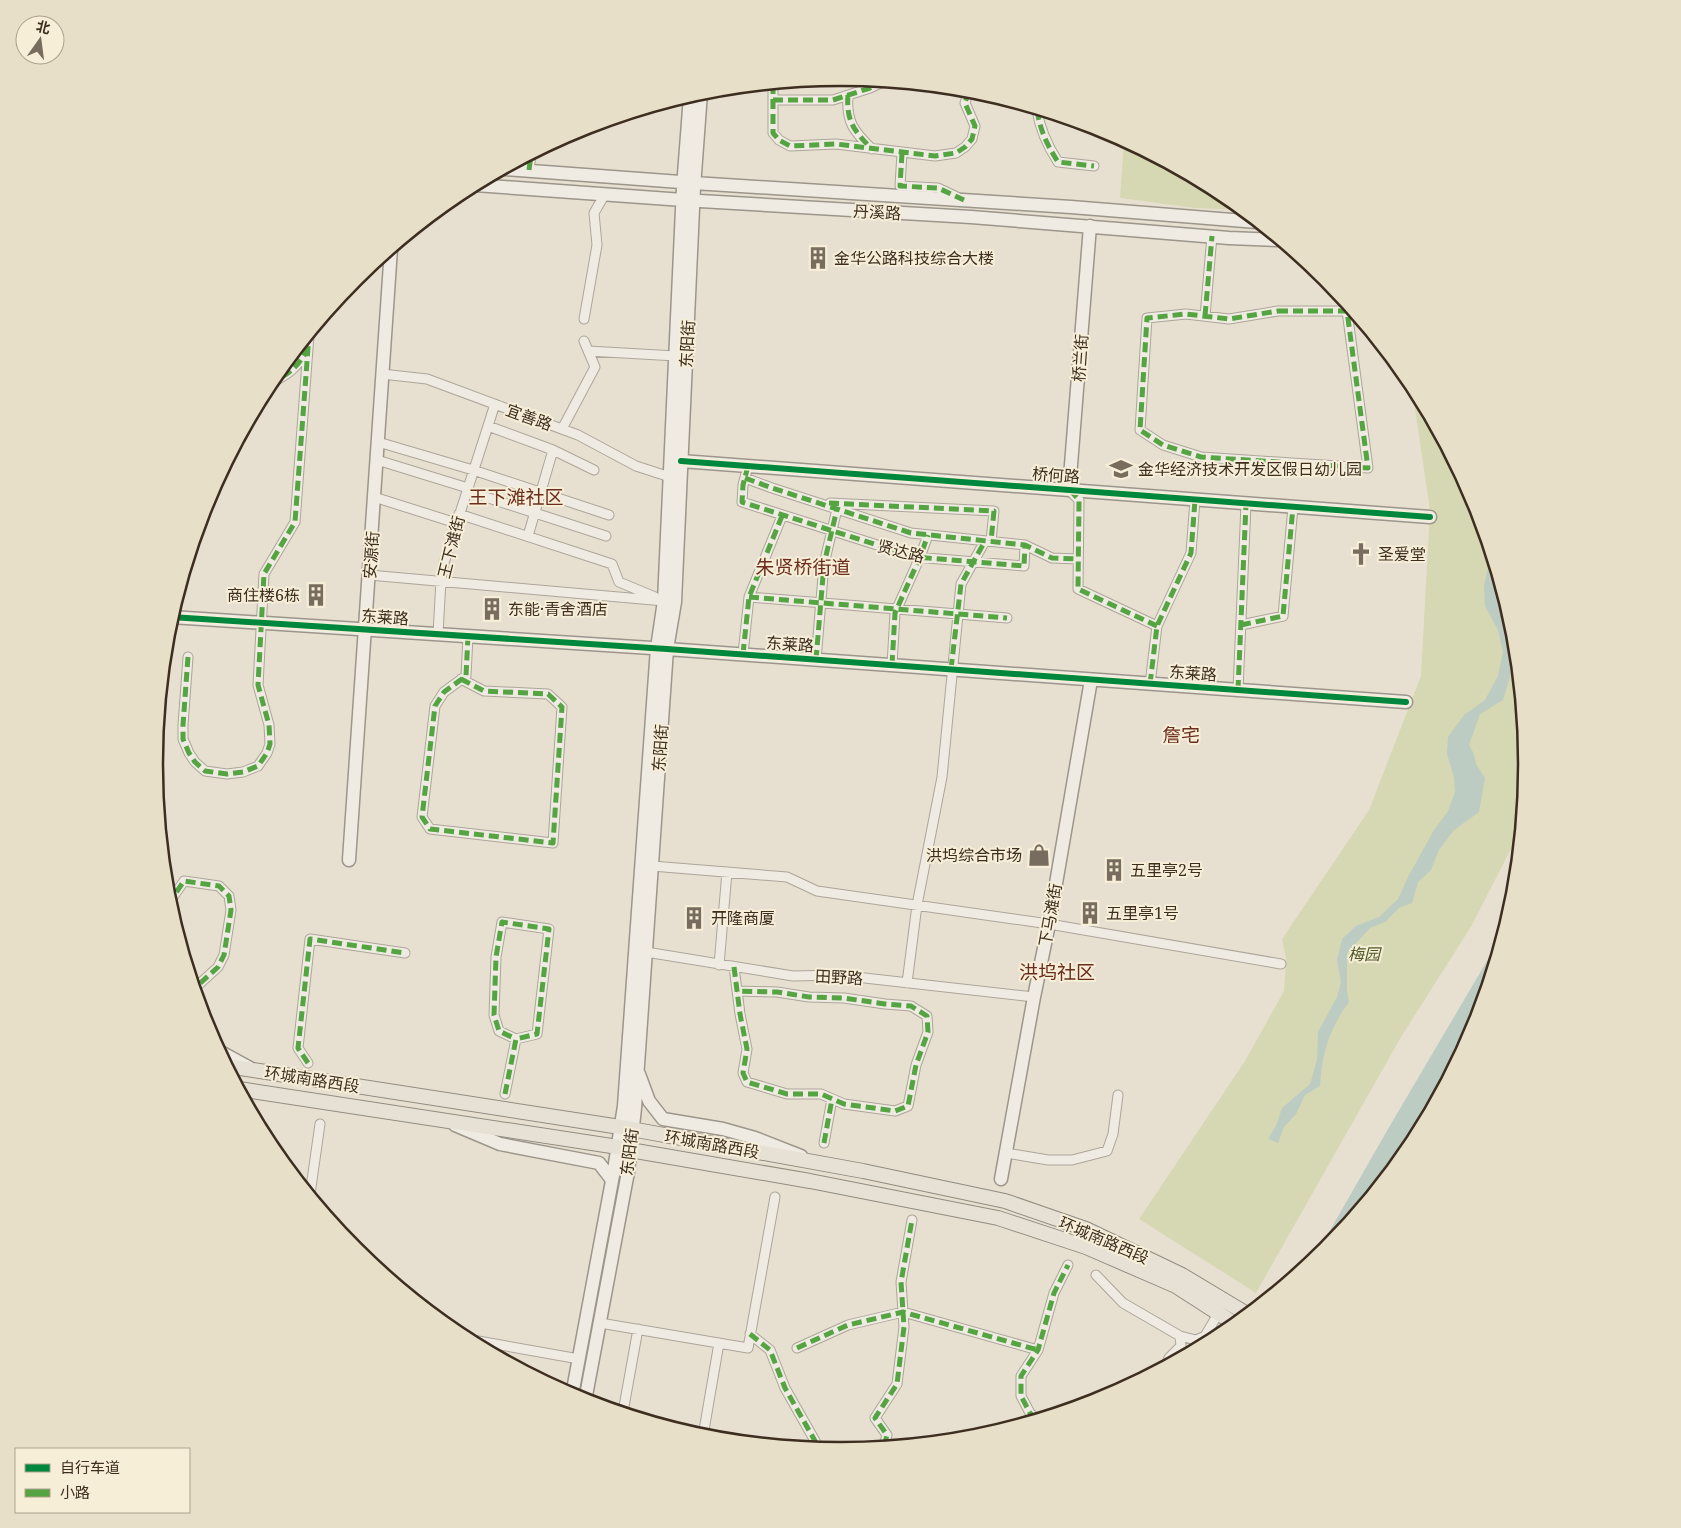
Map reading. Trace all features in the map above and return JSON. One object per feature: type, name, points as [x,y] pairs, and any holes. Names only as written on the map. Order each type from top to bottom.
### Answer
[{"type":"main road","name":"东阳街","points":[[689,182],[700,101]]},
{"type":"main road","name":"东阳街","points":[[587,1392],[628,1172],[624,1149],[637,1068],[652,866],[676,356],[689,182],[690,103]]},
{"type":"main road","name":"丹溪路","points":[[516,169],[1246,221]]},
{"type":"main road","name":"丹溪路","points":[[489,185],[688,201],[971,217],[1270,240]]},
{"type":"main road","name":"东阳街","points":[[626,1128],[624,1098],[662,648],[675,602],[688,201]]},
{"type":"main road","name":"桥兰街","points":[[1069,490],[1090,226]]},
{"type":"main road","name":"安源街","points":[[349,860],[389,258]]},
{"type":"main road","name":"桥何路","points":[[681,461],[747,472],[1069,490],[1430,517]]},
{"type":"main road","name":"东莱路","points":[[179,618],[662,648],[1406,702]]},
{"type":"main road","name":"下马滩街","points":[[1001,1178],[1049,924],[1091,680]]},
{"type":"main road","points":[[230,1057],[252,1070]]},
{"type":"main road","name":"环城南路西段","points":[[235,1067],[626,1128],[820,1164],[1005,1202],[1086,1229],[1179,1280]]},
{"type":"main road","points":[[637,1068],[649,1101],[663,1119],[723,1129],[755,1138],[820,1164]]},
{"type":"main road","name":"环城南路西段","points":[[247,1090],[624,1149],[810,1181],[998,1218],[1179,1280]]},
{"type":"main road","points":[[446,1121],[500,1144],[599,1163],[612,1180]]},
{"type":"main road","name":"东阳街","points":[[574,1387],[612,1180],[624,1149]]},
{"type":"main road","points":[[1179,1280],[1218,1314],[1228,1320]]},
{"type":"main road","points":[[1179,1280],[1241,1311]]},
{"type":"street","points":[[773,100],[833,100],[869,87]]},
{"type":"street","points":[[773,90],[773,133],[779,140],[790,146],[836,144],[872,150],[935,156],[956,153],[972,139],[975,126],[965,103],[967,98]]},
{"type":"street","points":[[848,95],[848,119],[855,131],[872,150]]},
{"type":"street","points":[[1038,116],[1039,125],[1048,147],[1058,162],[1094,166]]},
{"type":"street","points":[[902,153],[900,186],[938,188],[964,200]]},
{"type":"street","points":[[530,170],[531,162]]},
{"type":"street","points":[[584,319],[597,245],[594,214],[606,194]]},
{"type":"street","points":[[1205,316],[1212,236]]},
{"type":"street","points":[[1344,311],[1278,311],[1229,319],[1186,314],[1147,318],[1140,430],[1163,445],[1201,456],[1368,468],[1347,314]]},
{"type":"street","points":[[562,429],[595,366],[584,341]]},
{"type":"street","points":[[188,657],[183,739],[189,753],[205,771],[227,774],[243,772],[258,766],[267,753],[270,744],[269,725],[258,686],[264,574],[294,522],[308,345]]},
{"type":"street","points":[[285,377],[296,367],[308,348]]},
{"type":"street","points":[[588,351],[676,356]]},
{"type":"street","name":"宜善路","points":[[382,374],[427,379],[578,435],[636,466],[670,478]]},
{"type":"street","name":"王下滩街","points":[[438,634],[441,580],[444,563],[495,404]]},
{"type":"street","points":[[488,426],[552,450],[594,470]]},
{"type":"street","points":[[378,442],[473,470],[609,515]]},
{"type":"street","points":[[528,536],[536,513],[552,450]]},
{"type":"street","points":[[377,460],[606,536]]},
{"type":"street","points":[[747,472],[816,502],[911,533],[1025,545],[1052,558],[1078,559]]},
{"type":"street","name":"贤达路","points":[[747,472],[742,502],[782,516],[920,557],[1024,566],[1025,545]]},
{"type":"street","points":[[1069,490],[1078,500],[1078,589],[1158,626]]},
{"type":"street","points":[[374,497],[528,536],[612,564],[619,582],[664,601]]},
{"type":"street","points":[[1150,684],[1158,626],[1191,553],[1195,500]]},
{"type":"street","points":[[816,502],[994,511],[988,541],[973,562],[961,584],[951,670],[942,777],[918,905],[907,983]]},
{"type":"street","points":[[1238,690],[1246,504]]},
{"type":"street","points":[[1241,625],[1283,616],[1292,507]]},
{"type":"street","points":[[816,660],[824,564],[837,509]]},
{"type":"street","points":[[743,654],[749,597],[782,516]]},
{"type":"street","points":[[892,665],[895,613],[928,535]]},
{"type":"street","points":[[369,575],[664,601]]},
{"type":"street","points":[[749,597],[1007,618]]},
{"type":"street","points":[[461,679],[484,691],[548,694],[562,707],[553,843],[430,829],[422,817],[435,706],[444,692],[461,679],[466,676],[468,636]]},
{"type":"street","points":[[652,866],[787,877],[817,891],[1049,924],[1281,964]]},
{"type":"street","points":[[719,965],[727,872]]},
{"type":"street","points":[[176,893],[184,880],[219,886],[229,896],[230,910],[224,955],[218,967],[200,984]]},
{"type":"street","points":[[502,922],[550,929],[537,1034],[516,1039],[499,1031],[494,1015],[496,957],[502,922]]},
{"type":"street","points":[[308,1063],[298,1048],[310,938],[405,953]]},
{"type":"street","name":"田野路","points":[[646,952],[793,976],[838,975],[1034,997]]},
{"type":"street","points":[[734,967],[737,991],[747,1049],[743,1073],[747,1082],[787,1094],[821,1094],[844,1104],[895,1111],[908,1106],[916,1066],[928,1032],[927,1016],[911,1006],[844,998],[809,997],[776,992],[737,991]]},
{"type":"street","points":[[505,1094],[516,1039]]},
{"type":"street","points":[[1006,1153],[1048,1160],[1072,1160],[1107,1151],[1113,1134],[1118,1096]]},
{"type":"street","points":[[824,1143],[832,1099]]},
{"type":"street","points":[[311,1187],[320,1124]]},
{"type":"street","points":[[600,1323],[748,1348],[775,1197]]},
{"type":"street","points":[[886,1440],[887,1434],[876,1418],[897,1384],[904,1327],[901,1282],[912,1220]]},
{"type":"street","points":[[1031,1414],[1021,1396],[1021,1376],[1038,1350],[1054,1293],[1068,1265]]},
{"type":"street","points":[[1096,1275],[1123,1303],[1180,1336],[1196,1340],[1200,1338]]},
{"type":"street","points":[[797,1348],[848,1325],[903,1312],[1038,1350]]},
{"type":"street","points":[[1206,1335],[1218,1314]]},
{"type":"street","points":[[624,1406],[638,1329]]},
{"type":"street","points":[[750,1334],[770,1350],[785,1388],[815,1441]]},
{"type":"street","points":[[1172,1354],[1181,1346],[1180,1336]]},
{"type":"street","points":[[489,1343],[579,1359]]},
{"type":"street","points":[[704,1428],[719,1343]]},
{"type":"green space","points":[[1123,149],[1179,177],[1230,209],[1195,208],[1120,198]]},
{"type":"green space","name":"梅园","points":[[1414,404],[1448,464],[1467,505],[1495,589],[1505,632],[1517,720],[1517,808],[1513,845],[1472,925],[1401,1037],[1256,1293],[1139,1219],[1245,1061],[1284,991],[1286,959],[1282,939],[1369,810],[1421,676],[1430,510]]},
{"type":"shaded area","points":[[1488,567],[1505,632],[1511,668],[1503,700],[1480,714],[1469,745],[1474,754],[1476,764],[1485,778],[1479,812],[1454,830],[1439,850],[1431,870],[1418,882],[1412,903],[1399,908],[1385,922],[1370,928],[1347,953],[1347,991],[1349,1002],[1336,1022],[1328,1042],[1320,1086],[1305,1095],[1296,1114],[1284,1127],[1278,1143],[1268,1139],[1276,1126],[1282,1108],[1310,1084],[1317,1060],[1318,1032],[1337,997],[1341,982],[1337,960],[1342,939],[1356,926],[1379,917],[1398,899],[1434,830],[1448,811],[1455,792],[1454,777],[1447,754],[1448,737],[1464,715],[1485,700],[1498,676],[1503,652],[1498,630],[1485,606],[1484,585]]},
{"type":"shaded area","points":[[1490,956],[1467,1023],[1427,1103],[1404,1141],[1378,1177],[1327,1236]]},
{"type":"marked path","points":[[773,100],[833,100],[871,87]]},
{"type":"marked path","points":[[773,90],[773,133],[779,140],[790,146],[836,144],[935,156],[956,153],[972,139],[975,126],[965,103],[967,98]]},
{"type":"marked path","points":[[848,95],[848,112],[852,125],[860,137],[872,149]]},
{"type":"marked path","points":[[1038,116],[1044,137],[1058,162],[1094,166]]},
{"type":"marked path","points":[[902,153],[900,186],[938,188],[964,200]]},
{"type":"marked path","points":[[529,170],[530,162]]},
{"type":"marked path","points":[[1205,316],[1212,236]]},
{"type":"marked path","points":[[1278,311],[1344,311]]},
{"type":"marked path","points":[[1278,311],[1229,319],[1186,314],[1147,318],[1140,430],[1163,445],[1201,457],[1368,468],[1347,314]]},
{"type":"marked path","points":[[188,657],[183,739],[189,753],[205,771],[227,774],[243,772],[258,766],[267,753],[270,744],[269,725],[258,685],[264,574],[295,522],[308,345]]},
{"type":"marked path","points":[[288,372],[300,361],[307,350]]},
{"type":"marked path","points":[[748,466],[743,485],[742,502],[915,557],[1024,566],[1025,545],[1052,558],[1078,559]]},
{"type":"marked path","points":[[745,478],[911,533],[1025,545]]},
{"type":"marked path","points":[[1070,490],[1079,500],[1078,589],[1157,626]]},
{"type":"marked path","points":[[1150,684],[1157,626],[1191,553],[1195,500]]},
{"type":"marked path","points":[[829,503],[994,511],[991,541]]},
{"type":"marked path","points":[[1238,690],[1246,504]]},
{"type":"marked path","points":[[1241,625],[1283,616],[1293,507]]},
{"type":"marked path","points":[[816,660],[824,564],[837,509]]},
{"type":"marked path","points":[[743,654],[749,597],[782,516]]},
{"type":"marked path","points":[[892,665],[895,613],[928,535]]},
{"type":"marked path","points":[[951,669],[961,584],[985,541]]},
{"type":"marked path","points":[[749,597],[1007,618]]},
{"type":"marked path","points":[[461,679],[484,691],[548,694],[562,707],[553,843],[430,829],[422,817],[435,706],[444,692],[466,676],[468,636]]},
{"type":"marked path","points":[[176,893],[184,881],[219,886],[229,896],[231,910],[224,955],[218,967],[200,984]]},
{"type":"marked path","points":[[505,1094],[516,1039],[537,1034],[549,929],[502,922],[496,957],[494,1015],[499,1031],[516,1039]]},
{"type":"marked path","points":[[308,1063],[298,1048],[310,939],[405,953]]},
{"type":"marked path","points":[[734,967],[740,1014],[747,1049],[743,1073],[747,1082],[787,1094],[821,1094],[844,1104],[895,1111],[908,1106],[916,1065],[928,1032],[927,1016],[911,1006],[844,998],[809,997],[777,992],[737,991]]},
{"type":"marked path","points":[[824,1143],[832,1099]]},
{"type":"marked path","points":[[886,1440],[887,1435],[875,1418],[897,1384],[904,1327],[901,1282],[912,1220]]},
{"type":"marked path","points":[[1031,1414],[1021,1396],[1021,1376],[1038,1350],[1054,1293],[1068,1265]]},
{"type":"marked path","points":[[797,1348],[848,1325],[903,1312],[1038,1350]]},
{"type":"marked path","points":[[750,1334],[770,1350],[785,1388],[815,1441]]},
{"type":"cycle path","points":[[681,461],[1430,517]]},
{"type":"cycle path","points":[[179,618],[667,649],[1406,702]]},
{"type":"place","name":"金华公路科技综合大楼","points":[[818,258]]},
{"type":"place","name":"金华经济技术开发区假日幼儿园","points":[[1121,469]]},
{"type":"place","name":"圣爱堂","points":[[1361,554]]},
{"type":"place","name":"商住楼6栋","points":[[316,595]]},
{"type":"place","name":"东能·青舍酒店","points":[[492,609]]},
{"type":"place","name":"洪坞综合市场","points":[[1039,855]]},
{"type":"place","name":"五里亭2号","points":[[1114,870]]},
{"type":"place","name":"五里亭1号","points":[[1090,913]]},
{"type":"place","name":"开隆商厦","points":[[694,918]]},
{"type":"district","name":"王下滩社区","points":[[516,497]]},
{"type":"district","name":"朱贤桥街道","points":[[803,567]]},
{"type":"district","name":"詹宅","points":[[1181,735]]},
{"type":"district","name":"洪坞社区","points":[[1057,972]]}]
